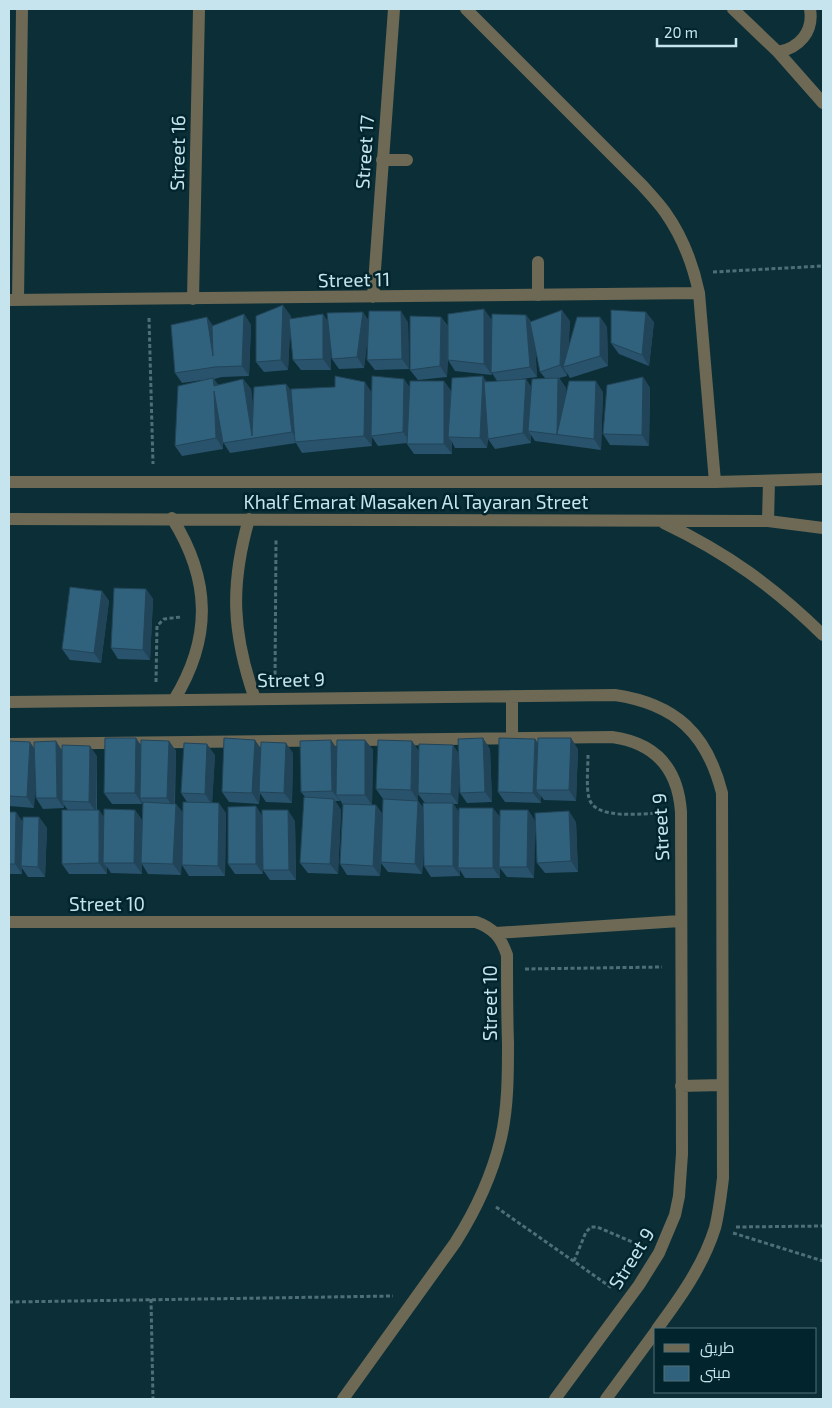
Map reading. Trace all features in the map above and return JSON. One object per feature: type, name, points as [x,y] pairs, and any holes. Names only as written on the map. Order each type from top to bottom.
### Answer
[{"type":"street","points":[[14,300],[22,9]]},
{"type":"street","name":"Street 16","points":[[193,299],[199,9]]},
{"type":"street","name":"Street 17","points":[[373,297],[394,9]]},
{"type":"street","points":[[466,9],[648,192],[665,211],[682,241],[695,274],[699,293],[715,482]]},
{"type":"street","points":[[733,9],[778,52],[823,103]]},
{"type":"street","points":[[778,52],[795,46],[808,32],[810,9]]},
{"type":"street","points":[[382,160],[407,160]]},
{"type":"street","points":[[538,262],[538,295]]},
{"type":"street","name":"Street 11","points":[[14,300],[699,293]]},
{"type":"street","name":"Khalf Emarat Masaken Al Tayaran Street","points":[[9,482],[715,482],[823,479]]},
{"type":"street","points":[[768,521],[769,481]]},
{"type":"street","points":[[172,518],[192,554],[201,595],[202,617],[194,660],[186,680],[174,700]]},
{"type":"street","name":"Khalf Emarat Masaken Al Tayaran Street","points":[[9,519],[768,521],[823,528]]},
{"type":"street","points":[[249,519],[241,547],[236,606],[238,638],[254,699]]},
{"type":"street","points":[[660,521],[696,538],[758,577],[795,608],[823,635]]},
{"type":"street","name":"Street 9","points":[[9,702],[615,695],[635,698],[653,704],[670,713],[686,725],[710,756],[722,793],[723,1178],[715,1227],[696,1272],[684,1293],[658,1328]]},
{"type":"street","points":[[512,696],[512,738]]},
{"type":"street","name":"Street 9","points":[[9,744],[612,737],[625,738],[637,742],[658,756],[666,765],[678,787],[681,812],[681,1176],[679,1196],[672,1225],[659,1253],[628,1300],[555,1399]]},
{"type":"street","name":"Street 10","points":[[9,922],[476,922],[487,926],[496,933],[503,943],[507,955],[508,1076],[501,1138],[493,1168],[481,1197],[455,1243],[343,1399]]},
{"type":"street","points":[[496,933],[680,922]]},
{"type":"street","points":[[681,1086],[722,1085]]},
{"type":"street","name":"Street 9","points":[[606,1399],[654,1334]]},
{"type":"path","points":[[695,274],[823,266]]},
{"type":"path","points":[[149,300],[154,482]]},
{"type":"path","points":[[275,698],[276,519]]},
{"type":"path","points":[[156,700],[157,626],[168,617],[202,617]]},
{"type":"path","points":[[588,737],[588,797],[597,809],[610,813],[681,812]]},
{"type":"path","points":[[507,969],[680,967]]},
{"type":"path","points":[[481,1197],[628,1300]]},
{"type":"path","points":[[574,1261],[588,1229],[594,1226],[659,1253]]},
{"type":"path","points":[[715,1227],[823,1226]]},
{"type":"path","points":[[715,1227],[823,1261]]},
{"type":"path","points":[[9,1302],[418,1295]]},
{"type":"path","points":[[151,1299],[153,1399]]},
{"type":"building","points":[[283,305],[281,360],[256,362],[256,316]]},
{"type":"building","points":[[484,309],[484,364],[448,360],[448,314]]},
{"type":"building","points":[[562,310],[560,365],[540,372],[530,322]]},
{"type":"building","points":[[611,310],[646,312],[642,355],[611,343]]},
{"type":"building","points":[[369,311],[401,311],[402,359],[367,360]]},
{"type":"building","points":[[363,312],[357,357],[332,359],[327,313]]},
{"type":"building","points":[[244,314],[242,366],[215,367],[175,373],[171,325],[207,317],[213,356],[212,326]]},
{"type":"building","points":[[323,314],[323,359],[293,360],[289,319]]},
{"type":"building","points":[[492,314],[526,315],[530,367],[491,373]]},
{"type":"building","points":[[410,316],[441,317],[440,366],[410,370]]},
{"type":"building","points":[[577,317],[600,317],[600,356],[563,367]]},
{"type":"building","points":[[335,376],[365,382],[364,436],[295,442],[291,389],[335,387]]},
{"type":"building","points":[[372,376],[404,379],[403,432],[371,436]]},
{"type":"building","points":[[483,376],[480,438],[448,437],[452,378]]},
{"type":"building","points":[[643,377],[642,435],[603,434],[607,385]]},
{"type":"building","points":[[213,378],[214,386],[243,379],[252,436],[254,387],[286,384],[292,432],[223,443],[214,391],[216,438],[175,446],[178,386]]},
{"type":"building","points":[[558,378],[557,434],[569,381],[596,381],[594,439],[528,431],[532,379]]},
{"type":"building","points":[[526,379],[523,433],[488,439],[484,382]]},
{"type":"building","points":[[410,381],[444,381],[444,444],[407,444]]},
{"type":"building","points":[[70,587],[102,591],[94,653],[62,649]]},
{"type":"building","points":[[114,588],[146,589],[143,650],[111,648]]},
{"type":"building","points":[[105,738],[136,738],[135,793],[104,793]]},
{"type":"building","points":[[224,738],[255,740],[252,793],[222,792]]},
{"type":"building","points":[[483,738],[485,792],[460,793],[458,739]]},
{"type":"building","points":[[499,738],[535,739],[533,793],[498,792]]},
{"type":"building","points":[[538,738],[571,738],[569,790],[536,790]]},
{"type":"building","points":[[141,740],[169,741],[167,798],[140,798]]},
{"type":"building","points":[[331,740],[332,791],[301,792],[300,741]]},
{"type":"building","points":[[337,740],[365,740],[365,795],[336,795]]},
{"type":"building","points":[[378,740],[412,741],[411,790],[376,789]]},
{"type":"building","points":[[9,741],[30,742],[27,797],[9,796]]},
{"type":"building","points":[[56,741],[57,798],[36,798],[34,742]]},
{"type":"building","points":[[261,742],[286,743],[284,793],[259,792]]},
{"type":"building","points":[[184,743],[207,744],[205,794],[181,793]]},
{"type":"building","points":[[419,744],[453,745],[451,794],[418,793]]},
{"type":"building","points":[[62,745],[90,746],[89,802],[62,801]]},
{"type":"building","points":[[304,797],[334,799],[330,864],[300,863]]},
{"type":"building","points":[[383,799],[418,801],[415,864],[381,862]]},
{"type":"building","points":[[143,802],[176,804],[173,864],[141,863]]},
{"type":"building","points":[[183,802],[219,803],[218,866],[182,865]]},
{"type":"building","points":[[423,803],[453,803],[453,866],[424,866]]},
{"type":"building","points":[[343,804],[376,805],[373,866],[340,864]]},
{"type":"building","points":[[256,806],[256,864],[228,864],[228,807]]},
{"type":"building","points":[[459,808],[493,808],[493,868],[458,868]]},
{"type":"building","points":[[104,809],[135,810],[134,863],[103,863]]},
{"type":"building","points":[[62,810],[99,810],[99,863],[62,864]]},
{"type":"building","points":[[262,810],[288,810],[289,870],[263,870]]},
{"type":"building","points":[[500,810],[528,810],[527,867],[499,867]]},
{"type":"building","points":[[569,811],[571,861],[537,863],[535,813]]},
{"type":"building","points":[[9,812],[16,812],[15,864],[9,864]]},
{"type":"building","points":[[23,817],[39,817],[38,867],[21,866]]}]
